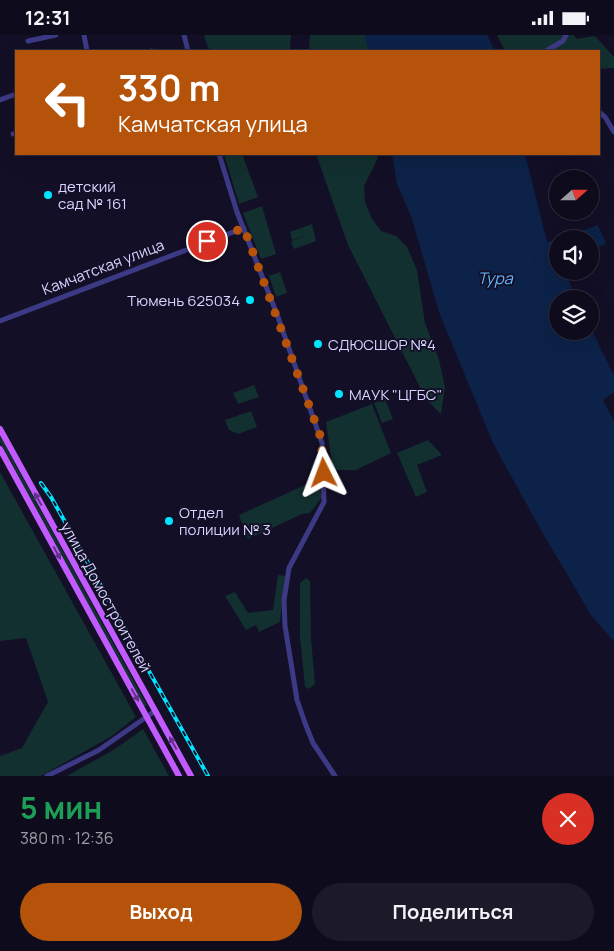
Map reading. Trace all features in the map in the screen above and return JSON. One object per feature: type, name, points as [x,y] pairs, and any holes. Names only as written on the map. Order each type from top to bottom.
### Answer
[{"type":"main road","name":"улица Домостроителей","points":[[0,429],[191,776]]},
{"type":"main road","name":"улица Домостроителей","points":[[0,449],[179,776]]},
{"type":"street","points":[[28,41],[56,35]]},
{"type":"street","points":[[84,35],[88,50]]},
{"type":"street","points":[[184,35],[188,50]]},
{"type":"street","points":[[548,50],[563,41],[566,35]]},
{"type":"street","points":[[0,100],[15,94]]},
{"type":"street","points":[[600,113],[605,117],[614,132]]},
{"type":"street","points":[[219,155],[227,182],[321,438],[324,461],[324,502],[289,568],[284,600],[285,626],[294,682],[304,723],[313,743],[335,776]]},
{"type":"street","name":"Камчатская улица","points":[[0,321],[244,228]]},
{"type":"street","points":[[47,776],[99,750],[155,711]]},
{"type":"green space","points":[[204,35],[291,35],[290,50],[213,50],[208,48]]},
{"type":"green space","points":[[310,35],[365,35],[369,50],[309,50]]},
{"type":"green space","points":[[497,35],[574,35],[576,39],[595,36],[614,57],[614,68],[600,69],[600,50],[504,50]]},
{"type":"green space","points":[[224,155],[242,155],[258,197],[239,204]]},
{"type":"green space","points":[[316,155],[376,155],[378,158],[364,186],[365,202],[372,219],[381,231],[396,236],[407,247],[417,270],[425,323],[439,360],[445,387],[441,414],[426,399],[348,245]]},
{"type":"green space","points":[[262,206],[276,254],[261,259],[243,213]]},
{"type":"green space","points":[[312,224],[316,241],[294,249],[291,241],[310,234],[292,240],[290,232]]},
{"type":"green space","points":[[280,272],[287,293],[276,297],[269,276]]},
{"type":"green space","points":[[254,385],[259,397],[238,404],[233,393]]},
{"type":"green space","points":[[385,399],[393,419],[382,423],[374,403]]},
{"type":"green space","points":[[372,404],[391,453],[356,470],[333,470],[326,422]]},
{"type":"green space","points":[[251,411],[257,427],[238,434],[229,430],[225,420]]},
{"type":"green space","points":[[0,436],[147,706],[144,706],[0,442]]},
{"type":"green space","points":[[428,440],[442,455],[417,465],[427,492],[416,497],[397,453]]},
{"type":"green space","points":[[0,472],[136,717],[112,736],[41,776],[0,776],[0,756],[22,748],[48,702],[26,638],[0,641]]},
{"type":"green space","points":[[318,479],[322,497],[310,513],[302,514],[248,539],[239,515]]},
{"type":"green space","points":[[278,575],[285,576],[280,622],[259,632],[256,625],[246,630],[225,596],[235,592],[248,613],[273,610]]},
{"type":"green space","points":[[306,578],[310,581],[311,639],[315,684],[309,689],[305,687],[300,637],[300,583]]},
{"type":"green space","points":[[143,729],[169,776],[67,776],[115,749]]},
{"type":"water","points":[[365,35],[487,35],[494,50],[369,50]]},
{"type":"water","name":"Тура","points":[[392,155],[525,155],[547,242],[549,241],[549,280],[568,280],[573,290],[549,290],[549,340],[597,340],[614,376],[614,392],[603,400],[614,421],[614,642],[591,615],[493,443],[440,315],[411,216],[397,184]]},
{"type":"water","points":[[598,225],[606,244],[599,247],[599,230],[584,230]]},
{"type":"railway","points":[[41,483],[51,497],[208,776]]},
{"type":"place","name":"детский сад № 161","points":[[48,195]]},
{"type":"place","name":"Тюмень 625034","points":[[250,300]]},
{"type":"place","name":"СДЮСШОР №4","points":[[318,344]]},
{"type":"place","name":"МАУК \"ЦГБС\"","points":[[339,394]]},
{"type":"place","name":"Отдел полиции № 3","points":[[169,521]]},
{"type":"route","points":[[207,241],[244,228],[316,422],[322,443],[324,473]]}]
